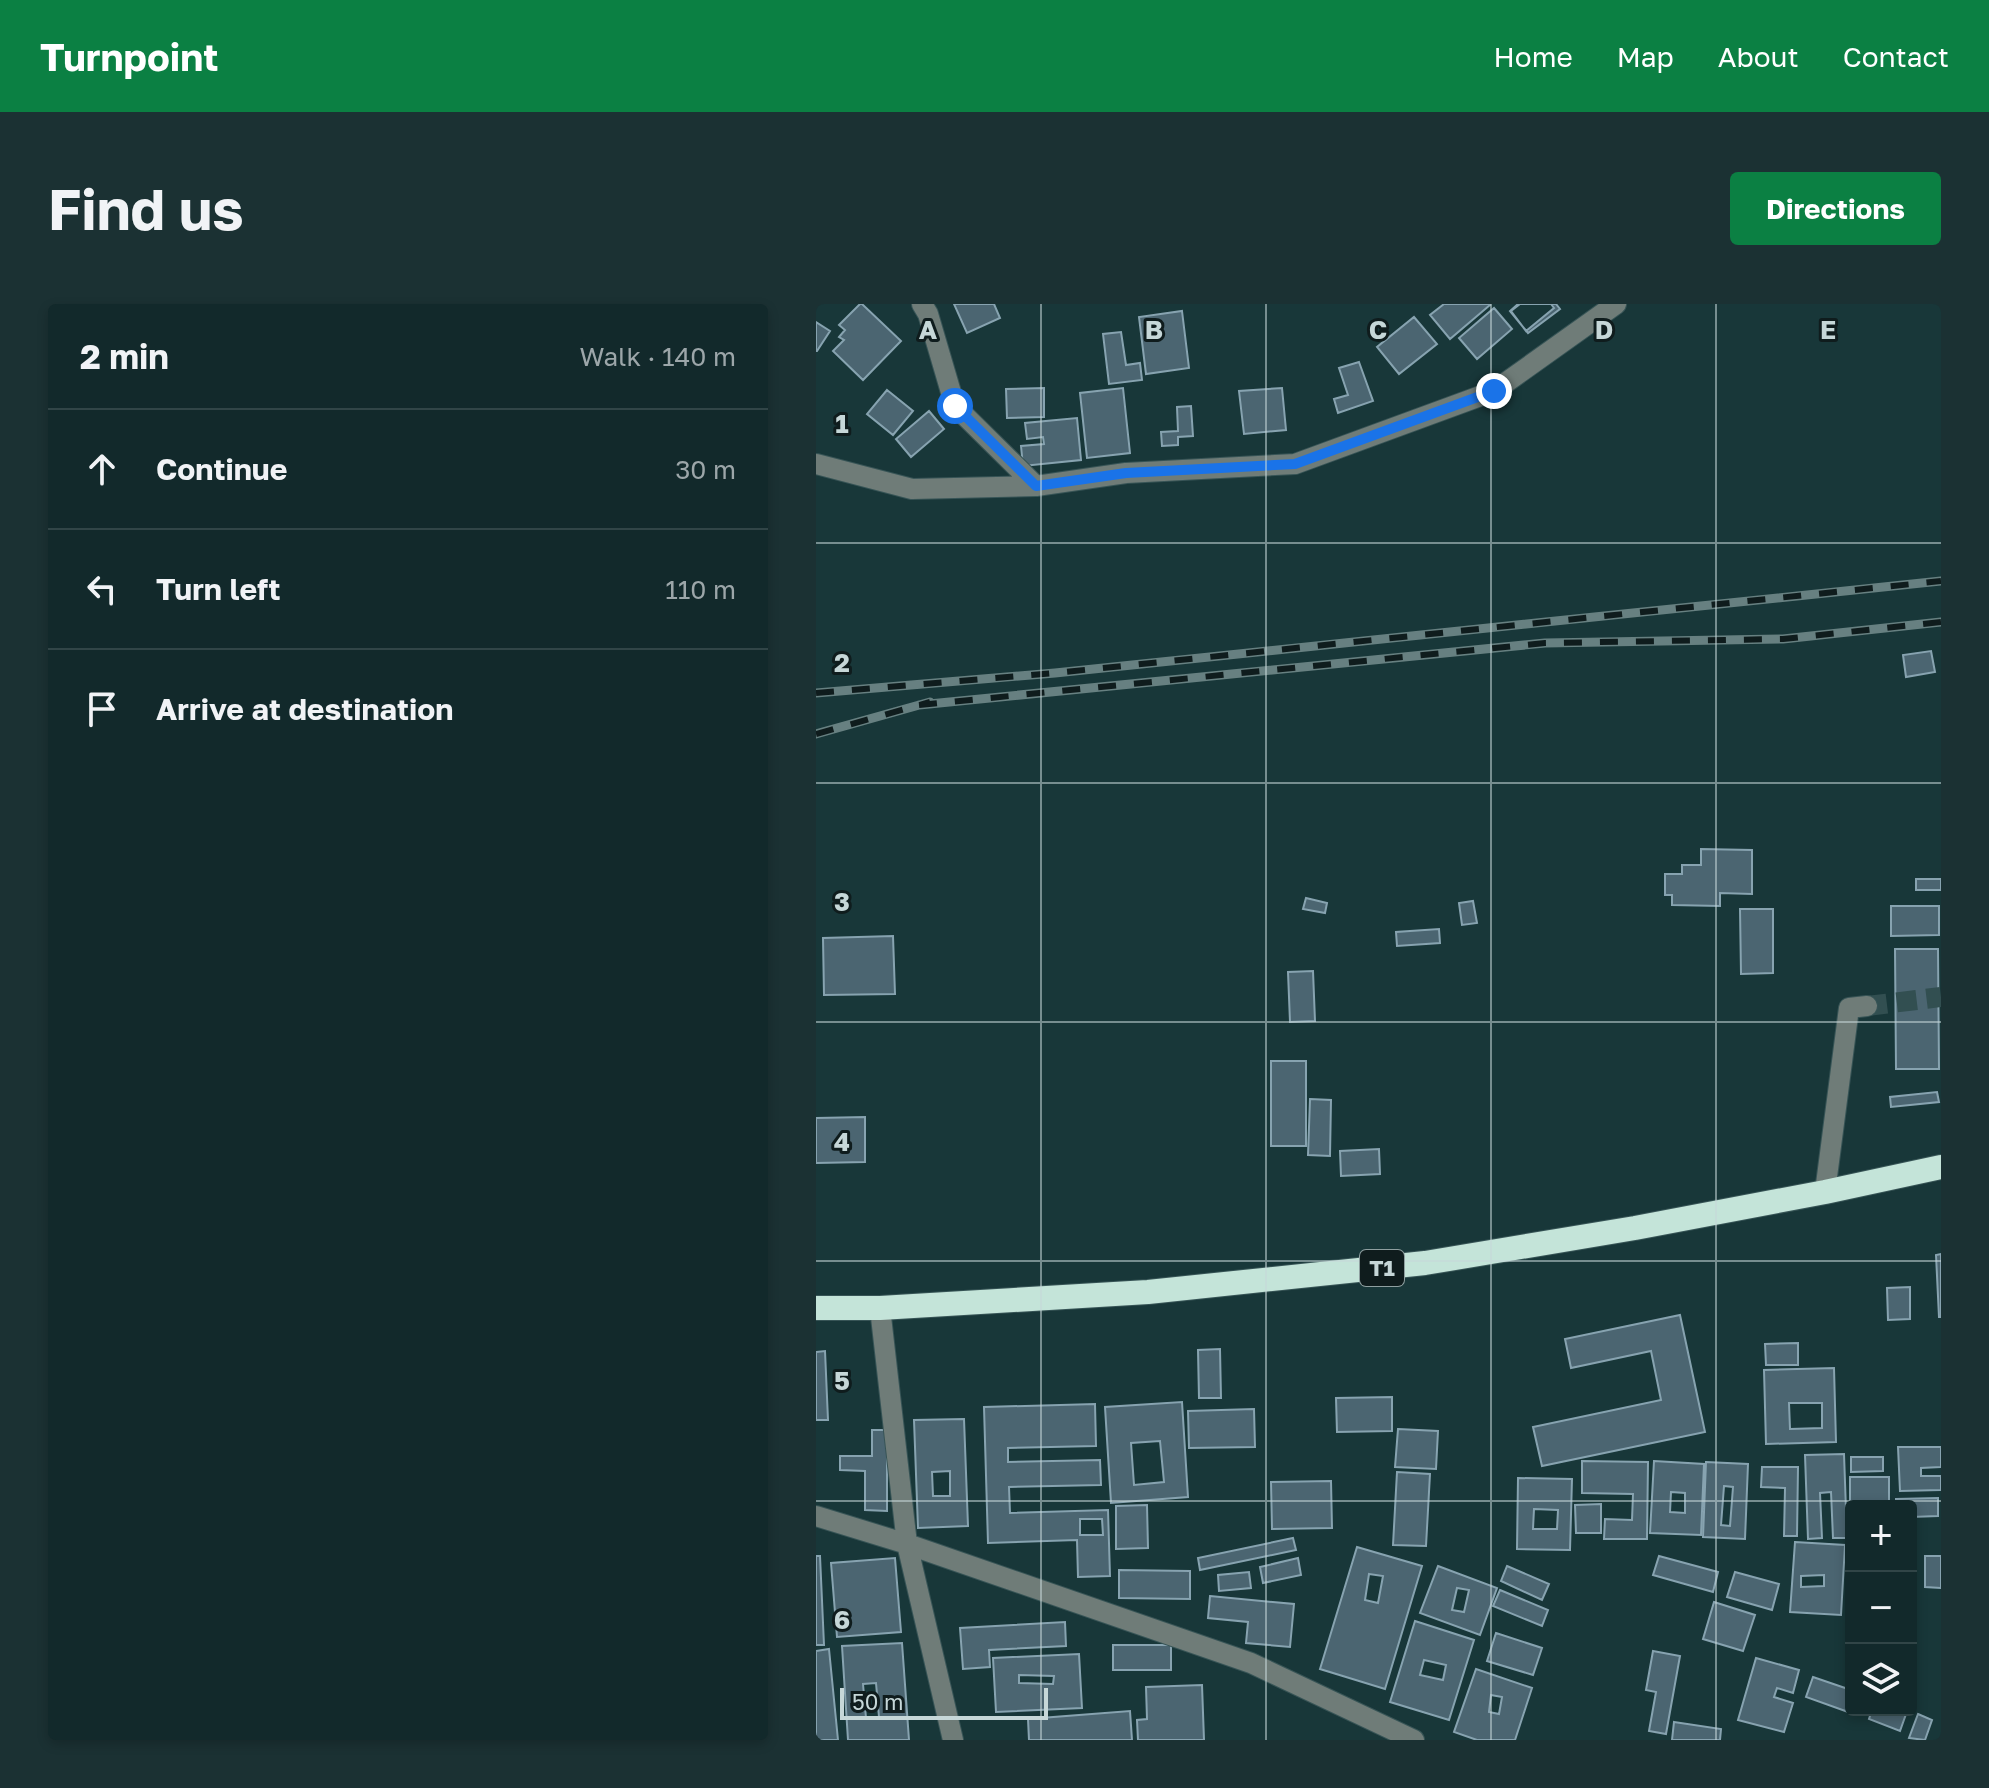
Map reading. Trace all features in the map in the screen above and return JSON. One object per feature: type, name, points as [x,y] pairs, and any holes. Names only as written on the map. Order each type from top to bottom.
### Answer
[{"type":"highway","name":"T1","points":[[816,1308],[880,1308],[1148,1292],[1425,1263],[1635,1228],[1941,1167]]},
{"type":"street","points":[[922,304],[928,314],[955,406],[1036,486]]},
{"type":"street","points":[[816,464],[912,489],[1036,486],[1126,473],[1295,464],[1494,391],[1616,304]]},
{"type":"street","points":[[1825,1192],[1849,1008],[1867,1006]]},
{"type":"street","points":[[880,1308],[907,1544],[953,1740]]},
{"type":"street","points":[[816,1516],[907,1544],[1251,1663],[1414,1740]]},
{"type":"building","points":[[860,304],[901,341],[863,380],[833,351],[844,340],[839,337],[845,330],[839,325]]},
{"type":"building","points":[[954,304],[994,304],[1000,318],[967,333]]},
{"type":"building","points":[[1444,304],[1490,305],[1450,339],[1430,315]]},
{"type":"building","points":[[1518,304],[1556,304],[1560,309],[1528,333],[1510,311]]},
{"type":"building","points":[[1520,304],[1551,304],[1554,308],[1526,331],[1511,311]]},
{"type":"building","points":[[1494,308],[1512,329],[1477,359],[1459,338]]},
{"type":"building","points":[[1182,311],[1189,368],[1146,374],[1139,317]]},
{"type":"building","points":[[1414,317],[1437,344],[1399,374],[1377,347]]},
{"type":"building","points":[[816,322],[830,331],[817,351],[816,351]]},
{"type":"building","points":[[1121,332],[1126,365],[1140,363],[1142,380],[1109,384],[1103,334]]},
{"type":"building","points":[[1359,362],[1373,401],[1338,413],[1334,399],[1348,395],[1339,368]]},
{"type":"building","points":[[1044,388],[1044,417],[1007,418],[1006,389]]},
{"type":"building","points":[[1123,388],[1130,453],[1087,458],[1080,393]]},
{"type":"building","points":[[1282,388],[1286,430],[1244,434],[1239,391]]},
{"type":"building","points":[[887,390],[913,411],[893,435],[867,414]]},
{"type":"building","points":[[1191,406],[1193,436],[1178,437],[1178,445],[1162,446],[1161,432],[1178,431],[1177,407]]},
{"type":"building","points":[[929,411],[944,429],[911,457],[896,439]]},
{"type":"building","points":[[1077,418],[1081,460],[1023,466],[1021,446],[1044,444],[1043,437],[1027,439],[1025,423]]},
{"type":"building","points":[[1931,651],[1935,672],[1906,677],[1903,655]]},
{"type":"building","points":[[1701,849],[1752,850],[1752,894],[1720,893],[1720,906],[1672,905],[1672,895],[1665,895],[1665,874],[1682,874],[1682,865],[1701,865]]},
{"type":"building","points":[[1916,879],[1941,879],[1941,890],[1916,890]]},
{"type":"building","points":[[1306,898],[1327,903],[1325,913],[1303,909]]},
{"type":"building","points":[[1473,901],[1477,923],[1462,925],[1459,903]]},
{"type":"building","points":[[1891,906],[1939,906],[1939,935],[1891,936]]},
{"type":"building","points":[[1740,909],[1773,909],[1773,973],[1741,974]]},
{"type":"building","points":[[1439,929],[1440,943],[1397,946],[1396,932]]},
{"type":"building","points":[[893,936],[895,994],[824,995],[823,938]]},
{"type":"building","points":[[1895,949],[1938,949],[1939,1069],[1896,1069]]},
{"type":"building","points":[[1313,971],[1315,1021],[1290,1022],[1288,972]]},
{"type":"building","points":[[1271,1061],[1306,1061],[1306,1146],[1271,1146]]},
{"type":"building","points":[[1937,1092],[1939,1102],[1891,1107],[1890,1097]]},
{"type":"building","points":[[1310,1099],[1331,1100],[1330,1156],[1308,1155]]},
{"type":"building","points":[[865,1117],[865,1162],[816,1163],[816,1118]]},
{"type":"building","points":[[1379,1149],[1380,1174],[1341,1176],[1340,1151]]},
{"type":"building","points":[[1941,1254],[1941,1317],[1939,1317],[1936,1255]]},
{"type":"building","points":[[1910,1287],[1910,1319],[1888,1320],[1887,1288]]},
{"type":"building","points":[[1680,1315],[1705,1432],[1542,1466],[1533,1427],[1661,1400],[1651,1351],[1571,1368],[1565,1339]]},
{"type":"building","points":[[1798,1343],[1798,1365],[1766,1365],[1765,1344]]},
{"type":"building","points":[[1220,1349],[1221,1398],[1199,1398],[1198,1350]]},
{"type":"building","points":[[825,1351],[828,1420],[816,1420],[816,1352]]},
{"type":"building","points":[[1834,1368],[1836,1442],[1766,1444],[1764,1370]],"holes":[[[1789,1403],[1822,1403],[1822,1428],[1790,1429]]]},
{"type":"building","points":[[1392,1397],[1392,1431],[1337,1432],[1336,1398]]},
{"type":"building","points":[[1182,1402],[1188,1497],[1111,1503],[1105,1407]],"holes":[[[1160,1441],[1164,1482],[1134,1485],[1131,1443]]]},
{"type":"building","points":[[1095,1404],[1096,1446],[1008,1448],[1008,1462],[1100,1460],[1101,1485],[1009,1487],[1010,1513],[1108,1510],[1110,1576],[1078,1577],[1077,1540],[988,1543],[984,1407]],"holes":[[[1080,1519],[1102,1519],[1103,1535],[1080,1535]]]},
{"type":"building","points":[[1254,1409],[1255,1447],[1189,1448],[1188,1411]]},
{"type":"building","points":[[964,1419],[968,1526],[918,1528],[914,1420]],"holes":[[[950,1471],[950,1496],[933,1496],[932,1472]]]},
{"type":"building","points":[[1398,1429],[1438,1431],[1436,1469],[1395,1467]]},
{"type":"building","points":[[872,1430],[887,1430],[887,1511],[865,1510],[865,1471],[840,1470],[840,1456],[872,1456]]},
{"type":"building","points":[[1898,1447],[1941,1447],[1941,1467],[1921,1468],[1921,1476],[1941,1476],[1941,1490],[1900,1491]]},
{"type":"building","points":[[1844,1454],[1845,1538],[1833,1538],[1831,1492],[1820,1493],[1822,1538],[1808,1539],[1805,1455]]},
{"type":"building","points":[[1851,1457],[1883,1457],[1883,1471],[1851,1472]]},
{"type":"building","points":[[1582,1461],[1648,1462],[1647,1539],[1604,1539],[1605,1519],[1632,1520],[1633,1494],[1582,1493]]},
{"type":"building","points":[[1654,1461],[1704,1464],[1701,1535],[1650,1533]],"holes":[[[1671,1492],[1685,1493],[1685,1513],[1670,1512]]]},
{"type":"building","points":[[1706,1462],[1748,1464],[1745,1539],[1703,1537]],"holes":[[[1724,1486],[1733,1487],[1730,1526],[1721,1525]]]},
{"type":"building","points":[[1762,1467],[1798,1467],[1797,1536],[1784,1536],[1785,1488],[1761,1487]]},
{"type":"building","points":[[1397,1472],[1430,1474],[1426,1546],[1393,1545]]},
{"type":"building","points":[[1850,1477],[1889,1477],[1889,1500],[1850,1500]]},
{"type":"building","points":[[1518,1478],[1572,1479],[1570,1550],[1517,1549]],"holes":[[[1534,1509],[1558,1510],[1557,1529],[1533,1529]]]},
{"type":"building","points":[[1331,1481],[1332,1528],[1272,1529],[1271,1482]]},
{"type":"building","points":[[1938,1498],[1938,1516],[1917,1517],[1917,1500],[1896,1499]]},
{"type":"building","points":[[1601,1504],[1601,1533],[1576,1533],[1575,1505]]},
{"type":"building","points":[[1147,1505],[1148,1548],[1116,1549],[1116,1506]]},
{"type":"building","points":[[1293,1538],[1296,1550],[1200,1570],[1198,1558]]},
{"type":"building","points":[[1795,1542],[1845,1545],[1841,1615],[1790,1612]],"holes":[[[1824,1575],[1824,1586],[1801,1587],[1801,1576]]]},
{"type":"building","points":[[1357,1547],[1422,1566],[1385,1689],[1320,1669]],"holes":[[[1369,1574],[1383,1576],[1378,1603],[1365,1600]]]},
{"type":"building","points":[[816,1556],[820,1556],[824,1645],[816,1645]]},
{"type":"building","points":[[1659,1556],[1718,1572],[1713,1592],[1653,1575]]},
{"type":"building","points":[[1925,1556],[1941,1556],[1941,1588],[1925,1587]]},
{"type":"building","points":[[895,1558],[901,1632],[837,1637],[831,1563]]},
{"type":"building","points":[[1298,1558],[1301,1575],[1263,1583],[1260,1567]]},
{"type":"building","points":[[1438,1566],[1497,1588],[1480,1635],[1420,1613]],"holes":[[[1457,1588],[1469,1590],[1464,1612],[1452,1610]]]},
{"type":"building","points":[[1507,1566],[1549,1584],[1542,1600],[1501,1581]]},
{"type":"building","points":[[1119,1570],[1190,1571],[1190,1599],[1119,1598]]},
{"type":"building","points":[[1249,1572],[1251,1588],[1219,1591],[1218,1575]]},
{"type":"building","points":[[1735,1572],[1779,1584],[1772,1610],[1727,1597]]},
{"type":"building","points":[[1500,1590],[1548,1610],[1542,1626],[1493,1606]]},
{"type":"building","points":[[1210,1596],[1294,1604],[1290,1647],[1246,1643],[1248,1622],[1208,1618]]},
{"type":"building","points":[[1714,1602],[1755,1615],[1743,1651],[1703,1639]]},
{"type":"building","points":[[1415,1621],[1474,1640],[1449,1720],[1390,1702]],"holes":[[[1424,1660],[1446,1665],[1443,1680],[1420,1675]]]},
{"type":"building","points":[[1065,1622],[1066,1646],[989,1650],[990,1667],[963,1669],[960,1628]]},
{"type":"building","points":[[1496,1633],[1542,1648],[1533,1675],[1487,1661]]},
{"type":"building","points":[[902,1643],[909,1740],[848,1740],[842,1646]],"holes":[[[876,1683],[879,1717],[866,1718],[863,1684]]]},
{"type":"building","points":[[1113,1645],[1171,1645],[1171,1670],[1113,1670]]},
{"type":"building","points":[[829,1649],[838,1740],[816,1740],[816,1651]]},
{"type":"building","points":[[1653,1651],[1680,1656],[1666,1734],[1649,1731],[1656,1692],[1646,1690]]},
{"type":"building","points":[[1079,1654],[1082,1708],[996,1712],[993,1658]],"holes":[[[1019,1675],[1054,1676],[1053,1684],[1019,1683]]]},
{"type":"building","points":[[1756,1658],[1799,1670],[1793,1693],[1777,1688],[1774,1697],[1793,1703],[1784,1732],[1738,1720]]},
{"type":"building","points":[[1476,1669],[1532,1688],[1515,1740],[1477,1740],[1454,1732]],"holes":[[[1491,1695],[1502,1697],[1499,1714],[1489,1712]]]},
{"type":"building","points":[[1813,1677],[1845,1688],[1845,1711],[1806,1697]]},
{"type":"building","points":[[1202,1685],[1204,1740],[1138,1740],[1137,1720],[1147,1719],[1146,1687]]},
{"type":"building","points":[[1130,1711],[1132,1740],[1029,1740],[1028,1719]]},
{"type":"building","points":[[1918,1714],[1932,1720],[1925,1740],[1909,1738]]},
{"type":"building","points":[[1870,1716],[1905,1716],[1900,1731],[1869,1719]]},
{"type":"building","points":[[1674,1722],[1721,1729],[1720,1740],[1672,1740]]},
{"type":"tunnel","points":[[1867,1006],[1941,997]]},
{"type":"railway","points":[[816,693],[1055,673],[1941,581]]},
{"type":"railway","points":[[919,705],[1545,643],[1783,639],[1941,622]]},
{"type":"railway","points":[[816,734],[930,702]]},
{"type":"route","points":[[955,406],[1036,486],[1126,473],[1295,464],[1494,391]]}]
